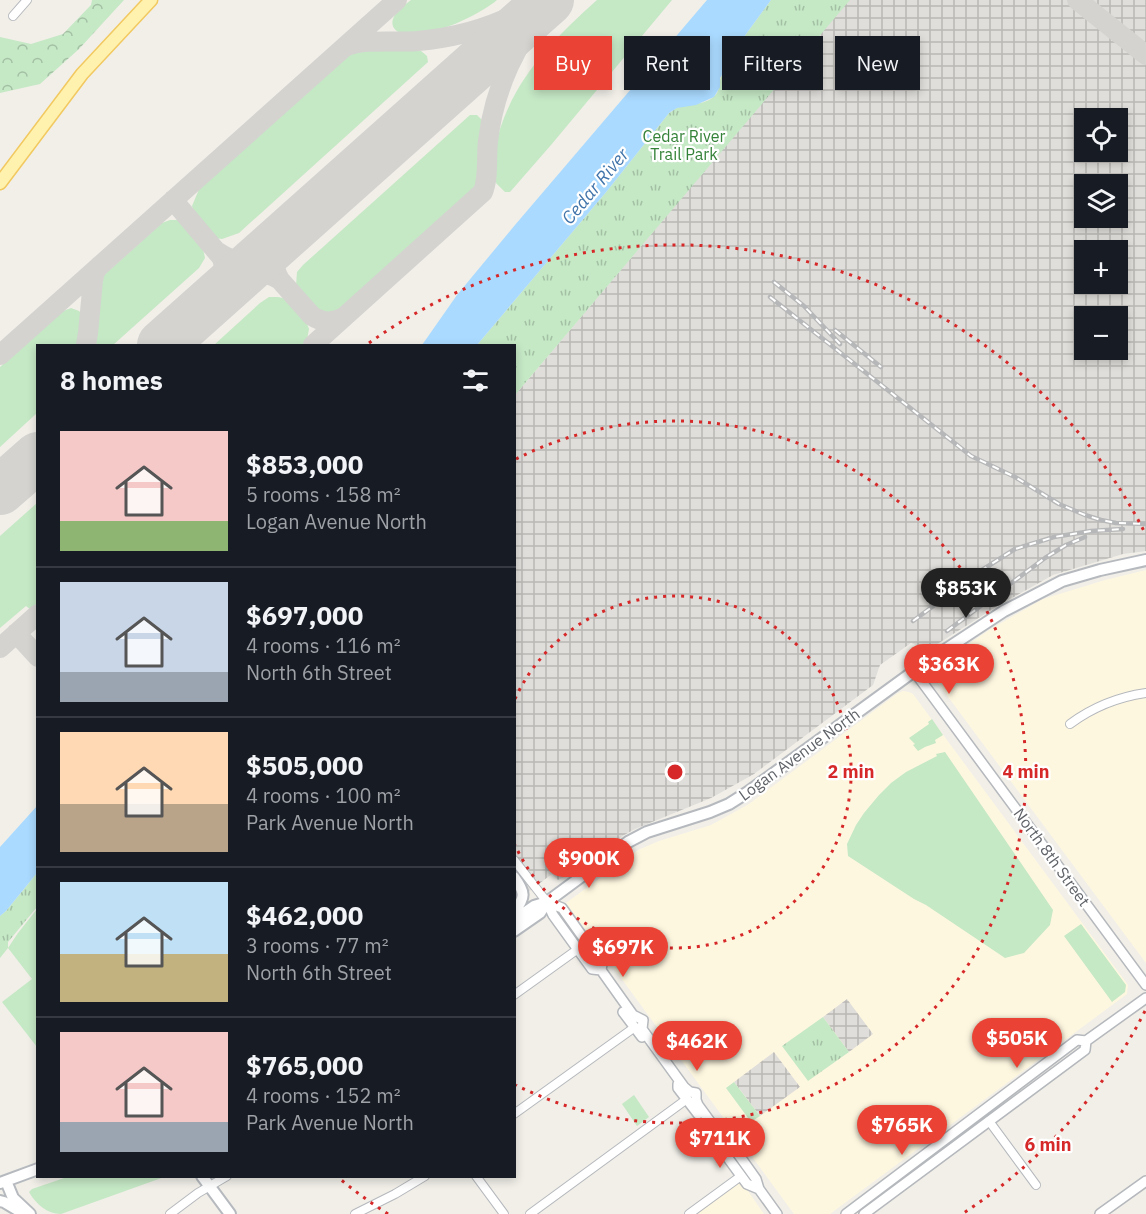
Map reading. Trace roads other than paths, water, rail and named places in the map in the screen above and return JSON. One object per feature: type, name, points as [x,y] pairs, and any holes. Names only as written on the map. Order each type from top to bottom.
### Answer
[{"type":"main road","points":[[0,183],[82,74],[151,0]]},
{"type":"main road","name":"Logan Avenue North","points":[[516,919],[534,906],[548,902],[647,832],[729,804],[914,671],[1004,611],[1062,581],[1146,560]]},
{"type":"main road","points":[[516,880],[523,892],[523,899],[516,909]]},
{"type":"main road","name":"Logan Avenue North","points":[[516,930],[540,914],[548,902]]},
{"type":"main road","points":[[30,1214],[13,1198],[3,1182],[36,1170]]},
{"type":"main road","points":[[204,1178],[230,1214]]},
{"type":"main road","points":[[0,1201],[25,1214]]},
{"type":"street","points":[[13,16],[27,0]]},
{"type":"street","name":"North 8th Street","points":[[914,671],[1146,985]]},
{"type":"street","points":[[1070,724],[1106,703],[1146,693]]},
{"type":"street","points":[[516,862],[548,902],[553,915],[592,969],[601,970]]},
{"type":"street","points":[[548,902],[562,908],[602,964],[601,970],[623,1002],[633,1006],[656,1039],[658,1050],[678,1078],[688,1082],[710,1112],[710,1122]]},
{"type":"street","points":[[516,994],[578,950]]},
{"type":"street","points":[[846,1214],[1077,1040],[1086,1041],[1146,998]]},
{"type":"street","points":[[623,1002],[622,1010],[648,1045],[658,1050]]},
{"type":"street","points":[[516,1113],[635,1027]]},
{"type":"street","points":[[864,1214],[1085,1050],[1086,1041]]},
{"type":"street","points":[[678,1078],[678,1088],[699,1116],[710,1122],[717,1131],[725,1136],[756,1179],[759,1189],[777,1214]]},
{"type":"street","points":[[530,1214],[687,1099]]},
{"type":"street","points":[[989,1120],[1036,1185]]},
{"type":"street","points":[[717,1131],[714,1139],[747,1184],[759,1189]]},
{"type":"street","points":[[689,1214],[741,1176]]},
{"type":"street","points":[[170,1214],[224,1178]]},
{"type":"street","points":[[355,1214],[422,1178]]},
{"type":"street","points":[[477,1178],[504,1214]]},
{"type":"street","points":[[1100,1214],[1146,1181]]},
{"type":"water","name":"Cedar River","points":[[707,0],[771,0],[745,36],[722,36],[722,75],[720,87],[714,97],[696,105],[677,108],[669,113],[607,191],[478,344],[423,344],[457,295],[630,90],[710,90],[710,36],[676,36]]},
{"type":"water","points":[[36,807],[36,874],[0,916],[0,847]]},
{"type":"railway","points":[[774,282],[804,306],[840,344]]},
{"type":"railway","points":[[770,297],[971,456],[1015,477],[1059,504],[1085,515],[1116,523],[1146,524]]},
{"type":"railway","points":[[835,330],[881,367]]},
{"type":"railway","points":[[913,621],[982,570],[1015,549],[1054,537],[1123,529]]},
{"type":"railway","points":[[947,631],[1045,558],[1085,537]]},
{"type":"park label","name":"Cedar River Trail Park","points":[[684,145]]}]
